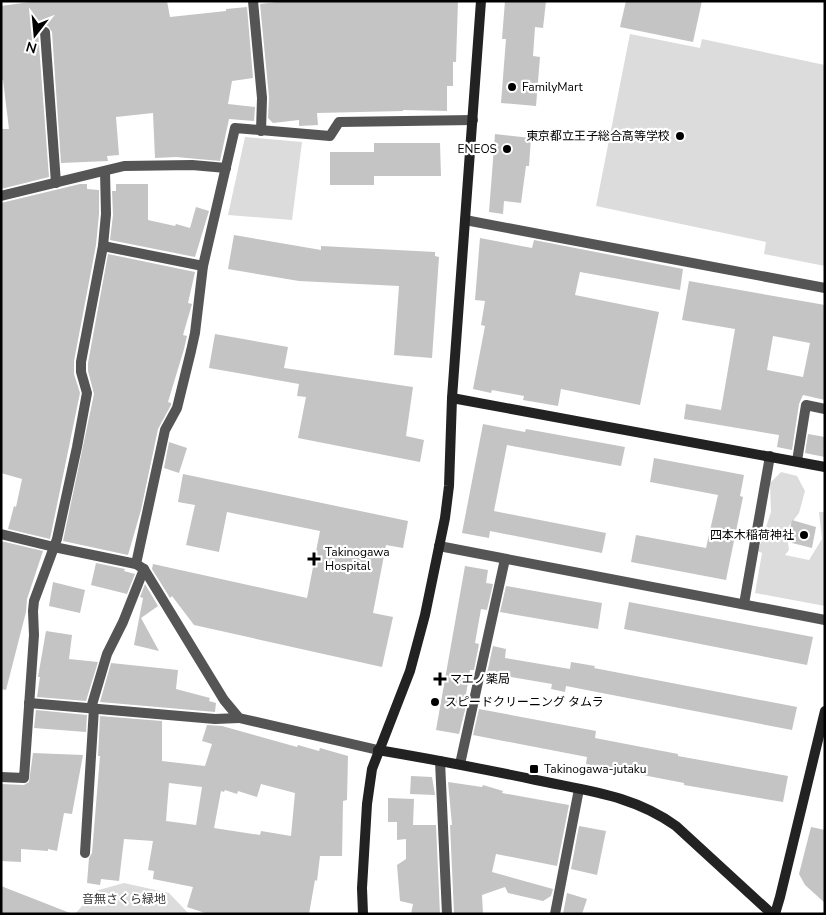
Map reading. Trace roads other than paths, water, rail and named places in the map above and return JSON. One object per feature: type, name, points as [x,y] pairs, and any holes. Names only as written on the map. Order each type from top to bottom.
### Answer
[{"type":"street","points":[[252,1],[262,98],[261,131]]},
{"type":"street","points":[[363,914],[367,804],[372,768],[410,672],[425,615],[449,486],[452,398],[481,1]]},
{"type":"street","points":[[45,32],[56,183]]},
{"type":"street","points":[[85,853],[92,708],[107,654],[123,622],[140,566],[165,430],[177,408],[191,351],[195,333],[202,266],[235,128],[330,136],[339,122],[473,120]]},
{"type":"street","points":[[1,196],[124,166],[192,165],[226,168]]},
{"type":"street","points":[[1,777],[24,778],[34,601],[54,547],[67,497],[86,398],[81,362],[103,246],[106,214],[105,171]]},
{"type":"street","points":[[465,220],[825,288]]},
{"type":"street","points":[[103,246],[202,266]]},
{"type":"street","points":[[452,398],[797,461],[825,468]]},
{"type":"street","points":[[797,461],[806,405],[825,409]]},
{"type":"street","points":[[744,604],[770,456]]},
{"type":"street","points":[[1,534],[140,566],[224,700],[239,718]]},
{"type":"street","points":[[439,546],[825,620]]},
{"type":"street","points":[[460,764],[505,559]]},
{"type":"street","points":[[29,703],[215,719],[239,718],[378,750],[460,764],[629,801],[661,815],[689,837],[773,914],[780,897],[825,711]]},
{"type":"street","points":[[440,761],[447,914]]},
{"type":"street","points":[[555,914],[580,789]]},
{"type":"place","name":"FamilyMart","points":[[512,87]]},
{"type":"place","name":"東京都立王子総合高等学校","points":[[680,136]]},
{"type":"place","name":"ENEOS","points":[[507,149]]},
{"type":"place","name":"四本木稲荷神社","points":[[804,535]]},
{"type":"place","name":"Takinogawa Hospital","points":[[314,559]]},
{"type":"place","name":"マエノ薬局","points":[[440,679]]},
{"type":"place","name":"スピードクリーニング タムラ","points":[[435,702]]},
{"type":"place","name":"Takinogawa-jutaku","points":[[534,769]]},
{"type":"park label","name":"音無さくら緑地","points":[[124,899]]}]
